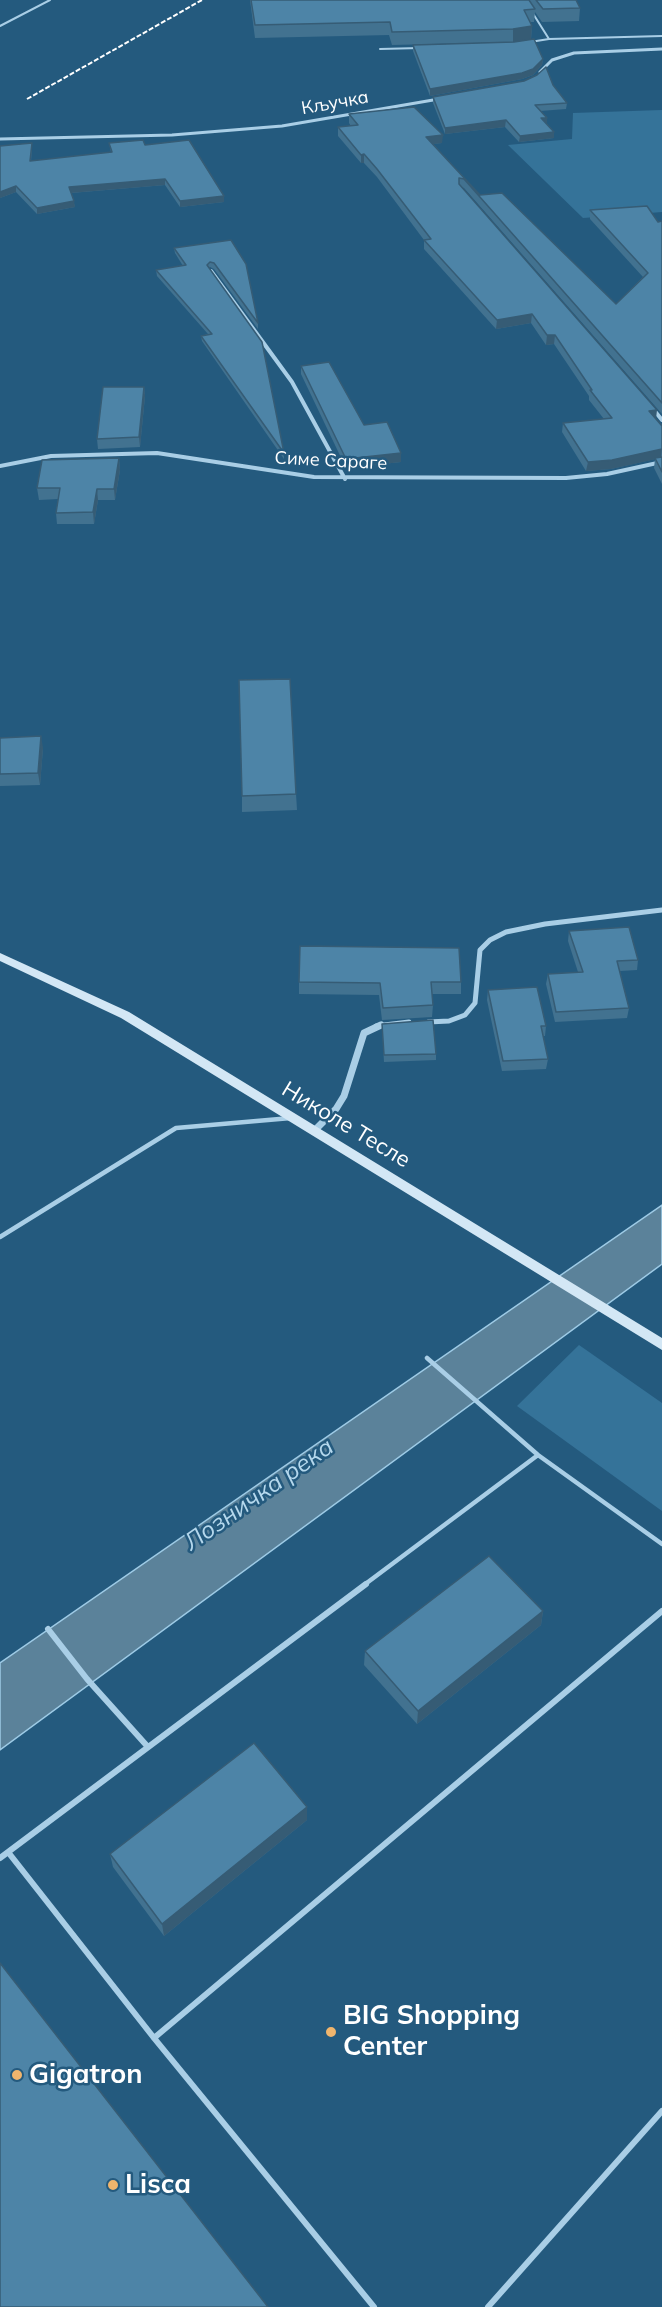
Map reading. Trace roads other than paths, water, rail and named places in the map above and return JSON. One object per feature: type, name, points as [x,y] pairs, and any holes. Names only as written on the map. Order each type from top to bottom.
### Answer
[{"type":"street","points":[[535,78],[552,60],[574,53],[662,49]]},
{"type":"street","name":"Кључка","points":[[0,139],[172,135],[282,126],[448,98]]},
{"type":"street","points":[[211,271],[292,382],[345,479]]},
{"type":"street","points":[[646,402],[662,420]]},
{"type":"street","name":"Симе Сараге","points":[[0,466],[51,456],[157,453],[286,475],[345,479],[566,478],[619,472],[662,462]]},
{"type":"street","points":[[315,1130],[336,1109],[344,1096],[364,1033],[378,1025],[448,1021],[465,1015],[471,1009],[475,1003],[480,950],[490,940],[506,932],[545,924],[662,910]]},
{"type":"street","name":"Николе Тесле","points":[[0,957],[125,1014],[662,1345]]},
{"type":"lane","points":[[0,26],[50,0]]},
{"type":"lane","points":[[530,10],[549,39]]},
{"type":"lane","points":[[522,44],[549,39],[662,36]]},
{"type":"lane","points":[[380,49],[424,48]]},
{"type":"lane","points":[[0,1238],[176,1128],[237,1125],[293,1117]]},
{"type":"lane","points":[[428,1358],[469,1397],[538,1455],[662,1544]]},
{"type":"lane","points":[[0,1858],[538,1455]]},
{"type":"lane","points":[[154,2038],[662,1611]]},
{"type":"lane","points":[[48,1629],[87,1679],[148,1747]]},
{"type":"lane","points":[[8,1852],[154,2038],[374,2307]]},
{"type":"lane","points":[[489,2307],[662,2111]]},
{"type":"water","name":"Лозничка река","points":[[662,1205],[662,1264],[0,1750],[0,1663]]},
{"type":"railway","points":[[27,99],[202,0]]},
{"type":"place","name":"BIG Shopping Center","points":[[331,2032]]},
{"type":"place","name":"Gigatron","points":[[17,2075]]},
{"type":"place","name":"Lisca","points":[[113,2185]]}]
